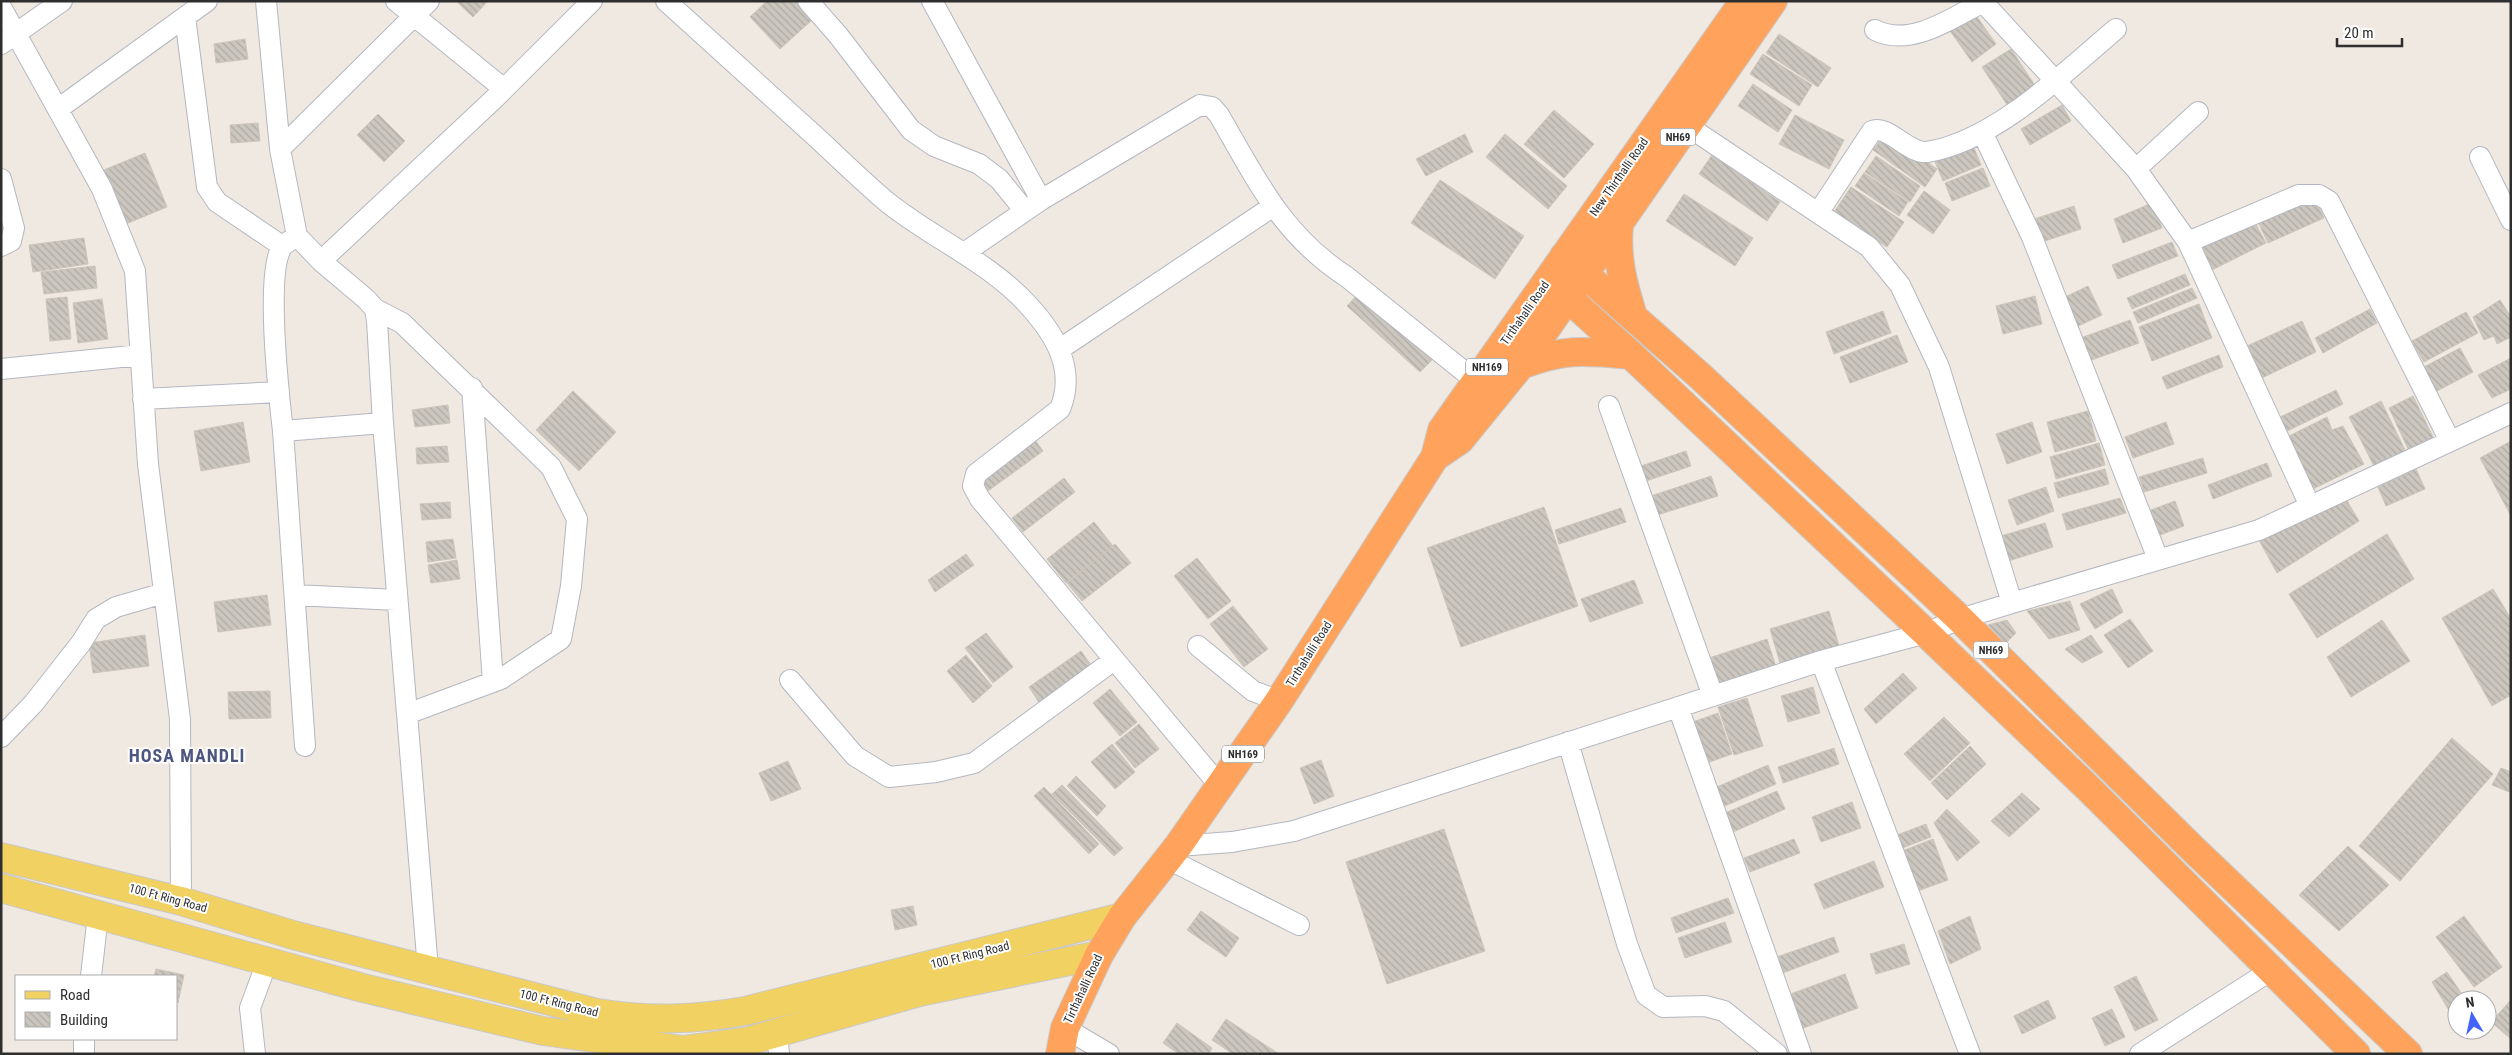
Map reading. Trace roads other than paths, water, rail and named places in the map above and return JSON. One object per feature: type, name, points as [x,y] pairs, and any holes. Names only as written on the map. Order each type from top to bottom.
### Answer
[{"type":"highway","name":"New Thirthalli Road","points":[[1564,256],[1744,1]]},
{"type":"highway","name":"NH69","points":[[1570,298],[1686,125],[1773,1]]},
{"type":"highway","points":[[1619,225],[1617,250],[1621,277],[1633,316]]},
{"type":"highway","name":"NH69","points":[[1564,256],[1700,376],[1960,619],[2166,822],[2408,1054]]},
{"type":"highway","name":"Tirthahalli Road","points":[[1062,1041],[1099,955],[1122,917],[1173,852],[1279,702],[1435,457],[1442,430],[1564,256]]},
{"type":"highway","name":"NH69","points":[[1548,280],[1631,355],[2088,788],[2270,971],[2356,1054]]},
{"type":"highway","name":"NH169","points":[[1435,457],[1460,440],[1522,365],[1570,298]]},
{"type":"highway","points":[[1522,365],[1546,356],[1576,350],[1631,355]]},
{"type":"main road","name":"100 Ft Ring Road","points":[[1,857],[181,900],[293,935],[597,1013],[635,1019],[702,1018],[745,1011],[1122,917]]},
{"type":"main road","name":"100 Ft Ring Road","points":[[1,888],[363,988],[543,1031],[684,1052],[749,1041],[778,1043],[919,992],[1099,955]]},
{"type":"street","points":[[9,39],[62,1]]},
{"type":"street","points":[[58,109],[207,1]]},
{"type":"street","points":[[266,1],[290,241],[273,276],[279,392],[284,431],[305,746]]},
{"type":"street","points":[[396,1],[422,8],[504,89]]},
{"type":"street","points":[[321,261],[504,89],[592,1]]},
{"type":"street","points":[[666,1],[888,202],[996,276],[1031,307],[1060,349],[1067,376],[1066,395],[1060,408],[976,474],[973,486],[980,499],[1220,786]]},
{"type":"street","points":[[808,1],[838,35],[911,130],[934,146],[979,164],[1033,205]]},
{"type":"street","points":[[932,1],[1033,205]]},
{"type":"street","points":[[1875,30],[1886,36],[1910,36],[1983,2],[2055,80],[2136,169],[2188,242],[2310,506]]},
{"type":"street","points":[[1,7],[9,39],[58,109],[102,189],[135,271],[148,464],[180,719],[181,900]]},
{"type":"street","points":[[280,149],[422,8]]},
{"type":"street","points":[[185,17],[207,187],[217,202],[290,241],[321,261],[366,299],[374,309],[377,321],[383,423],[428,969]]},
{"type":"street","points":[[1818,213],[1872,130],[1882,130],[1914,150],[1923,152],[1983,134],[2055,80],[2116,28]]},
{"type":"street","points":[[964,253],[1033,205],[1200,105],[1212,107],[1219,115],[1272,207],[1299,239],[1324,262],[1347,277],[1477,382]]},
{"type":"street","points":[[2136,169],[2198,112]]},
{"type":"street","points":[[1686,125],[1869,247],[1900,285],[1939,367],[2012,603]]},
{"type":"street","points":[[1983,134],[2032,237],[2158,559]]},
{"type":"street","points":[[2480,157],[2511,220]]},
{"type":"street","points":[[1,179],[14,228],[11,241],[1,246]]},
{"type":"street","points":[[2188,242],[2299,195],[2319,195],[2329,201],[2450,441]]},
{"type":"street","points":[[1060,349],[1272,207]]},
{"type":"street","points":[[374,309],[402,323],[472,388],[551,467],[576,519],[571,586],[561,639],[493,682],[406,714]]},
{"type":"street","points":[[1,369],[141,355]]},
{"type":"street","points":[[472,388],[493,682]]},
{"type":"street","points":[[143,399],[279,392]]},
{"type":"street","points":[[1609,406],[1713,696]]},
{"type":"street","points":[[1173,852],[1294,831],[1821,661],[1926,633],[1960,619],[2260,530],[2511,413]]},
{"type":"street","points":[[284,431],[383,423]]},
{"type":"street","points":[[1,738],[33,704],[81,644],[96,619],[116,607],[164,593]]},
{"type":"street","points":[[294,595],[397,600]]},
{"type":"street","points":[[1198,646],[1253,692],[1279,702]]},
{"type":"street","points":[[790,680],[855,756],[889,777],[936,772],[974,763],[1114,660]]},
{"type":"street","points":[[1821,661],[1970,1054]]},
{"type":"street","points":[[1678,707],[1801,1054]]},
{"type":"street","points":[[1568,742],[1627,944],[1646,995],[1663,1006],[1705,1006],[1724,1011],[1777,1054]]},
{"type":"street","points":[[1173,852],[1299,925]]},
{"type":"street","points":[[91,975],[98,915]]},
{"type":"street","points":[[255,1054],[250,1008],[268,962]]},
{"type":"street","points":[[2140,1054],[2270,971]]},
{"type":"street","points":[[84,1040],[84,1054]]},
{"type":"street","points":[[1062,1041],[1109,1054]]},
{"type":"district","name":"HOSA MANDLI","points":[[187,756]]}]
